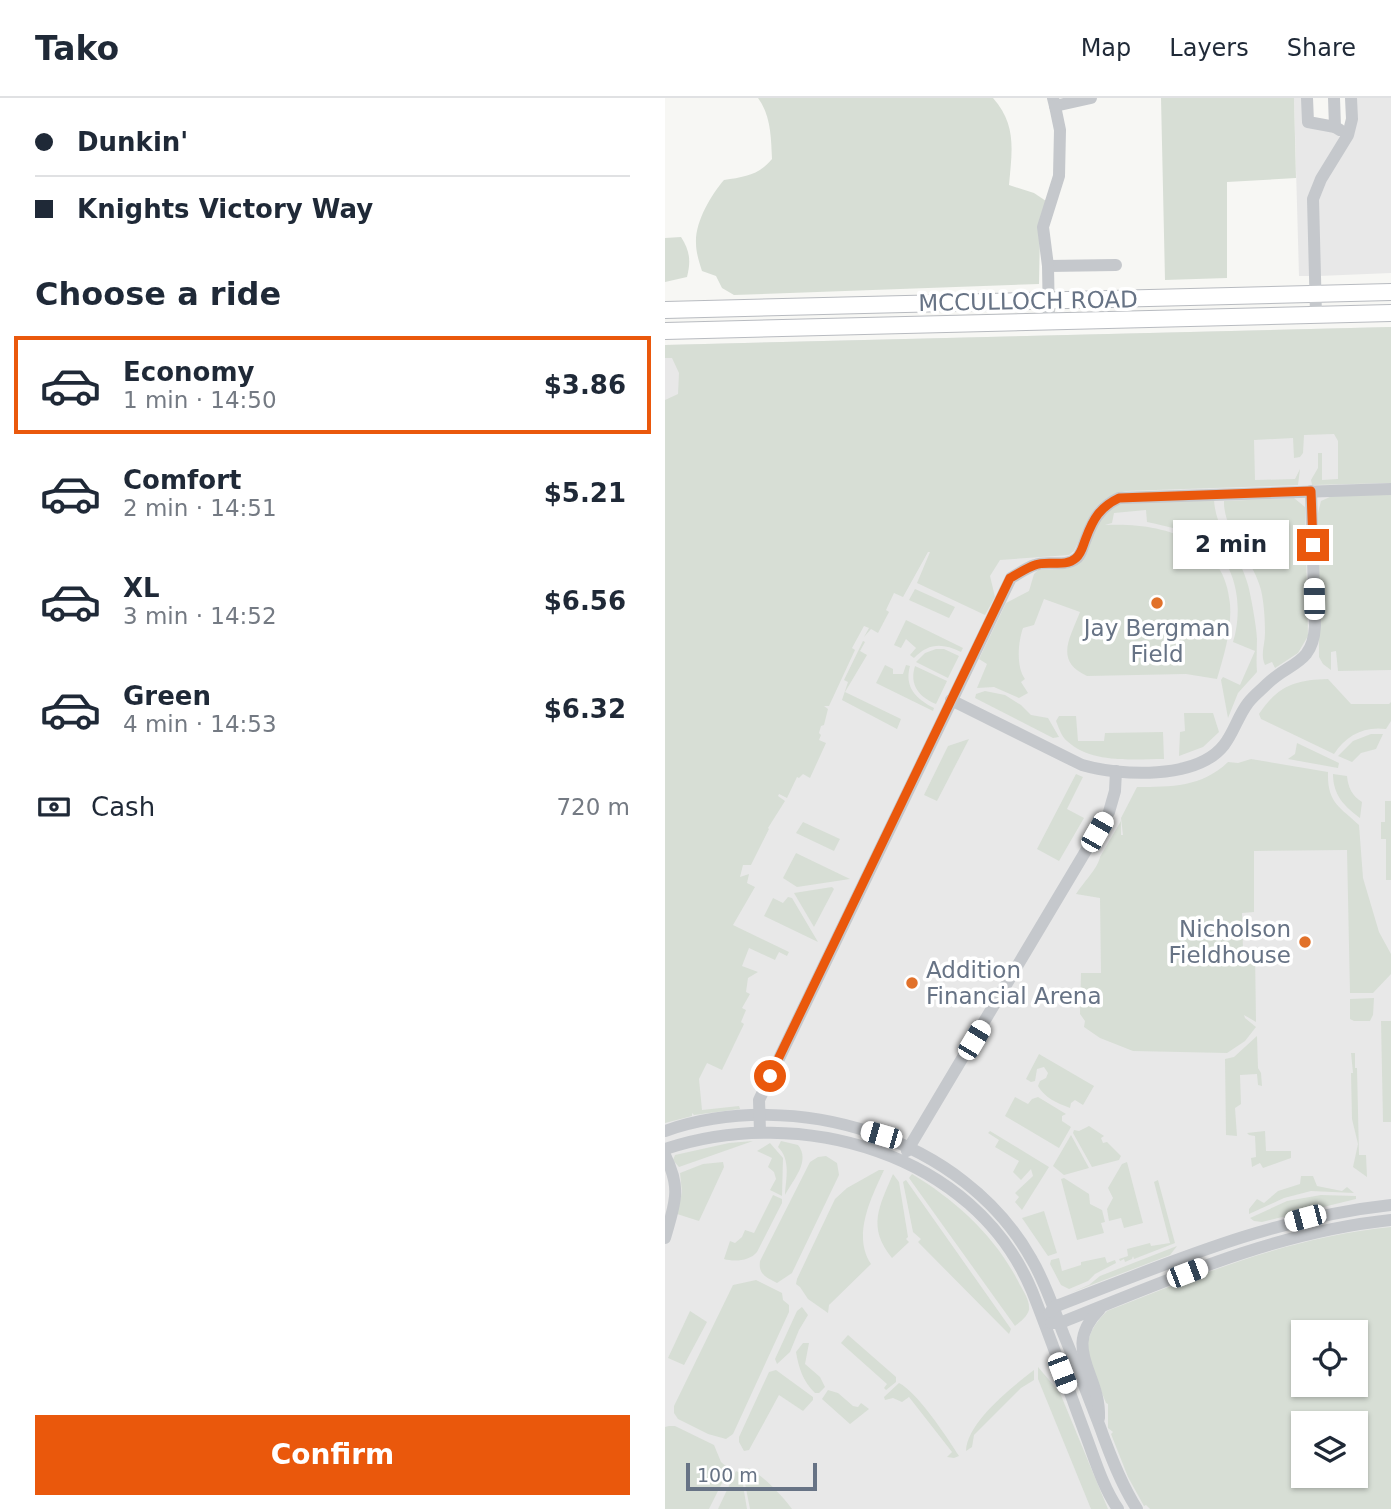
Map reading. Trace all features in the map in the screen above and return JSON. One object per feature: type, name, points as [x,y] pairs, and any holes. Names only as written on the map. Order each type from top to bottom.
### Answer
[{"type":"main road","name":"MCCULLOCH ROAD","points":[[665,310],[1391,292]]},
{"type":"main road","name":"MCCULLOCH ROAD","points":[[665,331],[1391,313]]},
{"type":"street","points":[[1049,322],[1048,266],[1043,227],[1059,176],[1060,130],[1054,102],[1091,98]]},
{"type":"street","points":[[1307,98],[1308,122],[1335,127],[1348,135]]},
{"type":"street","points":[[1334,98],[1335,127]]},
{"type":"street","points":[[1316,315],[1313,199],[1321,179],[1348,135],[1352,119],[1351,98]]},
{"type":"street","points":[[1048,266],[1116,265]]},
{"type":"street","points":[[760,1132],[759,1100],[1010,578],[1036,564],[1065,564],[1075,560],[1081,553],[1092,522],[1107,504],[1119,498],[1391,489]]},
{"type":"street","points":[[951,700],[1082,765],[1116,771],[1170,772],[1192,768],[1208,759],[1222,748],[1248,703],[1276,675],[1304,658],[1314,638],[1311,491]]},
{"type":"street","points":[[900,1160],[1109,812],[1115,792],[1116,771]]},
{"type":"street","points":[[665,1131],[697,1122],[758,1115],[795,1116],[849,1125],[910,1147],[970,1187],[1011,1228],[1032,1260],[1129,1497],[1137,1509]]},
{"type":"street","points":[[665,1149],[716,1135],[794,1132],[860,1145],[900,1160],[945,1186],[996,1233],[1016,1261],[1031,1290],[1099,1471],[1118,1509]]},
{"type":"street","points":[[665,1155],[677,1189],[665,1238]]},
{"type":"street","points":[[1044,1324],[1053,1307],[1245,1235],[1305,1218],[1391,1205]]},
{"type":"street","points":[[1369,1207],[1371,1222]]},
{"type":"street","points":[[1044,1324],[1060,1323],[1269,1243],[1301,1234],[1391,1220]]},
{"type":"street","points":[[1099,1424],[1100,1402],[1081,1351],[1081,1340],[1092,1317],[1103,1306]]},
{"type":"shaded area","points":[[758,98],[993,98],[1001,108],[1009,128],[1012,150],[1009,185],[1034,193],[1046,201],[1040,235],[1039,284],[734,295],[722,288],[716,276],[702,271],[696,235],[705,209],[724,180],[751,174],[762,169],[772,159],[768,119]]},
{"type":"shaded area","points":[[1161,98],[1294,98],[1296,178],[1227,182],[1227,278],[1165,280]]},
{"type":"shaded area","points":[[1294,98],[1302,98],[1303,122],[1342,136],[1317,176],[1310,276],[1299,276]]},
{"type":"shaded area","points":[[1356,98],[1391,98],[1391,273],[1319,276],[1318,200]]},
{"type":"shaded area","points":[[681,237],[689,256],[687,277],[665,282],[665,238]]},
{"type":"shaded area","points":[[1391,327],[1391,1509],[665,1509],[665,345]]},
{"type":"shaded area","points":[[1391,327],[1391,483],[1312,485],[1311,480],[1318,468],[1318,453],[1322,453],[1322,480],[1338,479],[1338,441],[1334,434],[1304,435],[1303,453],[1294,458],[1293,438],[1254,440],[1255,480],[1295,479],[1300,469],[1298,485],[1126,491],[1114,495],[1097,506],[1074,551],[1069,555],[1000,560],[990,576],[995,597],[985,615],[917,583],[928,552],[903,597],[894,593],[886,610],[889,612],[878,633],[871,629],[864,637],[869,628],[864,626],[852,648],[855,650],[829,706],[824,706],[828,709],[819,740],[826,743],[810,778],[803,774],[797,777],[787,798],[779,794],[785,801],[768,828],[751,865],[743,865],[740,877],[749,874],[747,883],[755,887],[733,925],[789,952],[787,956],[779,952],[775,960],[749,948],[742,966],[758,972],[748,978],[746,992],[750,994],[742,1008],[746,1010],[741,1022],[744,1024],[722,1070],[707,1063],[699,1079],[702,1110],[739,1106],[740,1109],[694,1115],[692,1113],[692,1116],[665,1123],[665,400],[678,394],[679,373],[672,358],[665,358],[665,345]]},
{"type":"shaded area","points":[[1391,494],[1391,670],[1338,671],[1336,651],[1331,652],[1331,670],[1319,657],[1318,513],[1321,501],[1332,496]]},
{"type":"shaded area","points":[[1294,498],[1305,507],[1308,636],[1298,653],[1275,668],[1272,662],[1265,665],[1264,661],[1265,622],[1261,590],[1228,523],[1224,501]]},
{"type":"shaded area","name":"Jay Bergman Field","points":[[1214,500],[1219,523],[1248,585],[1257,634],[1257,672],[1238,693],[1228,718],[1221,680],[1223,677],[1240,685],[1255,651],[1233,642],[1238,616],[1232,577],[1227,565],[1210,545],[1188,533],[1147,522],[1146,510],[1114,513],[1112,523],[1105,525],[1147,527],[1186,539],[1203,549],[1216,563],[1225,582],[1230,604],[1230,623],[1217,679],[1186,674],[1087,676],[1071,663],[1067,648],[1080,612],[1044,599],[1034,625],[1023,628],[1020,640],[1019,661],[1025,679],[1021,682],[1028,693],[1019,698],[994,687],[977,688],[987,664],[979,659],[1006,603],[1029,591],[1034,574],[1038,570],[1067,569],[1108,508],[1123,502]]},
{"type":"shaded area","points":[[915,589],[955,607],[949,618],[909,600]]},
{"type":"shaded area","points":[[906,620],[963,648],[961,652],[936,646],[925,649],[914,658],[910,655],[916,648],[906,639],[901,648],[894,645]]},
{"type":"shaded area","points":[[863,641],[865,642],[860,651],[867,655],[845,692],[901,719],[897,729],[842,700],[848,682],[844,680]]},
{"type":"shaded area","points":[[944,649],[959,656],[948,678],[916,662],[925,653]]},
{"type":"shaded area","points":[[885,665],[893,669],[893,674],[903,674],[906,665],[910,666],[909,680],[913,692],[934,708],[933,711],[876,683]]},
{"type":"shaded area","points":[[915,666],[947,681],[936,704],[917,690],[913,679]]},
{"type":"shaded area","points":[[1328,679],[1351,704],[1391,702],[1391,721],[1386,729],[1370,729],[1356,734],[1344,742],[1334,754],[1261,719],[1259,714],[1266,704],[1288,686]]},
{"type":"shaded area","points":[[985,691],[1005,695],[1031,715],[1048,718],[1059,737],[1053,738],[975,698],[976,694]]},
{"type":"shaded area","points":[[1184,713],[1213,713],[1219,732],[1203,747],[1179,756],[1180,732],[1185,731]]},
{"type":"shaded area","points":[[1059,716],[1076,716],[1078,741],[1104,741],[1105,733],[1163,732],[1164,759],[1113,759],[1088,754],[1063,737],[1056,721]]},
{"type":"shaded area","points":[[1371,734],[1383,734],[1376,749],[1361,753],[1352,762],[1338,756],[1353,741]]},
{"type":"shaded area","points":[[969,739],[937,801],[924,795],[948,746]]},
{"type":"shaded area","points":[[1297,743],[1339,763],[1338,768],[1288,759],[1295,754]]},
{"type":"shaded area","points":[[1251,759],[1328,772],[1332,798],[1359,825],[1363,878],[1379,932],[1391,954],[1391,974],[1373,993],[1350,993],[1347,850],[1254,851],[1254,912],[1242,913],[1243,951],[1255,951],[1256,1022],[1244,1015],[1256,1027],[1245,1041],[1227,1053],[1133,1051],[1100,1038],[1084,1027],[1085,1021],[1080,1014],[1081,973],[1101,973],[1100,898],[1076,894],[1096,866],[1121,821],[1123,835],[1121,818],[1137,787],[1185,784],[1208,776],[1228,762],[1238,763]]},
{"type":"shaded area","points":[[1076,774],[1083,777],[1067,809],[1084,818],[1059,861],[1037,849]]},
{"type":"shaded area","points":[[1333,774],[1347,776],[1351,791],[1362,802],[1360,818],[1341,799],[1335,788]]},
{"type":"shaded area","points":[[1385,801],[1391,801],[1391,880],[1386,880],[1386,839],[1381,839],[1381,822],[1385,822]]},
{"type":"shaded area","points":[[803,822],[840,839],[834,851],[796,833]]},
{"type":"shaded area","points":[[796,853],[850,879],[797,887],[783,878]]},
{"type":"shaded area","points":[[832,887],[834,889],[814,927],[794,893]]},
{"type":"shaded area","points":[[788,897],[792,898],[818,942],[764,916],[773,898],[783,903]]},
{"type":"shaded area","points":[[1374,998],[1370,1021],[1350,1019],[1350,999]]},
{"type":"shaded area","points":[[1381,1021],[1391,1021],[1391,1122],[1383,1122]]},
{"type":"shaded area","points":[[1257,1036],[1258,1068],[1262,1086],[1258,1085],[1257,1074],[1240,1075],[1241,1104],[1235,1108],[1237,1136],[1226,1135],[1225,1059],[1234,1057]]},
{"type":"shaded area","points":[[1351,1053],[1355,1053],[1357,1068],[1359,1155],[1366,1155],[1367,1177],[1353,1167],[1358,1144],[1352,1119]]},
{"type":"shaded area","points":[[1039,1054],[1094,1086],[1083,1105],[1075,1100],[1070,1108],[1044,1094],[1038,1086],[1048,1073],[1044,1067],[1037,1069],[1035,1081],[1026,1079]]},
{"type":"shaded area","points":[[1015,1097],[1028,1104],[1038,1097],[1066,1114],[1062,1116],[1062,1121],[1071,1127],[1059,1148],[1005,1116]]},
{"type":"shaded area","points":[[1089,1126],[1104,1136],[1101,1138],[1103,1143],[1107,1142],[1121,1156],[1119,1160],[1092,1167],[1073,1133],[1074,1130],[1079,1131]]},
{"type":"shaded area","points":[[990,1131],[1049,1167],[1022,1210],[1015,1202],[1019,1197],[1015,1193],[1033,1176],[1031,1169],[1021,1180],[1013,1172],[1019,1161],[995,1147],[999,1140],[988,1133]]},
{"type":"shaded area","points":[[1265,1131],[1266,1151],[1291,1151],[1291,1158],[1263,1168],[1260,1163],[1252,1167],[1251,1158],[1256,1157],[1255,1136],[1247,1133]]},
{"type":"shaded area","points":[[1071,1135],[1089,1168],[1064,1175],[1053,1166]]},
{"type":"shaded area","points":[[753,1141],[679,1167],[673,1160],[675,1155],[729,1143]]},
{"type":"shaded area","points":[[781,1141],[798,1145],[803,1157],[785,1195],[787,1170],[785,1158],[778,1147]]},
{"type":"shaded area","points":[[770,1143],[783,1158],[782,1196],[770,1190],[776,1179],[774,1172],[768,1167],[772,1158],[757,1151]]},
{"type":"shaded area","points":[[826,1156],[837,1163],[839,1175],[792,1273],[777,1283],[762,1272],[760,1261],[810,1162]]},
{"type":"shaded area","points":[[723,1162],[724,1167],[699,1221],[677,1214],[682,1192],[680,1173],[703,1164]]},
{"type":"shaded area","points":[[1127,1162],[1143,1223],[1124,1228],[1121,1218],[1109,1221],[1107,1209],[1113,1198],[1108,1188],[1122,1164]]},
{"type":"shaded area","points":[[879,1170],[884,1170],[869,1205],[863,1229],[863,1241],[871,1264],[829,1305],[828,1313],[808,1299],[796,1284],[797,1279],[835,1199],[847,1188]]},
{"type":"shaded area","points":[[893,1174],[899,1182],[908,1237],[906,1239],[909,1242],[892,1258],[880,1236],[878,1217]]},
{"type":"shaded area","points":[[912,1174],[945,1196],[974,1222],[988,1236],[1011,1268],[1029,1303],[1027,1315],[1015,1326],[909,1178]]},
{"type":"shaded area","points":[[1301,1176],[1313,1176],[1317,1186],[1342,1191],[1347,1187],[1354,1193],[1311,1191],[1284,1198],[1249,1214],[1249,1209],[1257,1199],[1264,1203],[1278,1191],[1300,1184]]},
{"type":"shaded area","points":[[1064,1178],[1089,1194],[1090,1204],[1102,1210],[1105,1222],[1101,1223],[1104,1233],[1077,1240],[1061,1179]]},
{"type":"shaded area","points":[[906,1180],[1011,1329],[1009,1334],[918,1242],[921,1239],[913,1232],[903,1182]]},
{"type":"shaded area","points":[[1158,1180],[1175,1243],[1134,1259],[1133,1256],[1125,1262],[1124,1259],[1120,1261],[1119,1259],[1128,1256],[1127,1249],[1150,1243],[1151,1246],[1170,1243],[1154,1182]]},
{"type":"shaded area","points":[[773,1195],[782,1199],[782,1203],[757,1252],[742,1260],[724,1259],[730,1241],[735,1243],[745,1230],[754,1233]]},
{"type":"shaded area","points":[[1321,1195],[1356,1196],[1356,1199],[1262,1222],[1250,1218],[1287,1201]]},
{"type":"shaded area","points":[[1044,1211],[1057,1253],[1048,1256],[1022,1218]]},
{"type":"shaded area","points":[[1391,1227],[1391,1509],[1150,1509],[1144,1506],[1128,1477],[1111,1434],[1113,1432],[1108,1428],[1108,1404],[1091,1366],[1088,1345],[1097,1323],[1107,1311],[1246,1259],[1317,1239]]},
{"type":"shaded area","points":[[1177,1246],[1170,1255],[1070,1293],[1089,1285],[1100,1276]]},
{"type":"shaded area","points":[[1105,1257],[1107,1263],[1115,1260],[1116,1263],[1095,1274],[1088,1281],[1069,1289],[1061,1285],[1050,1264],[1051,1260],[1059,1258],[1062,1271],[1081,1265],[1081,1262]]},
{"type":"shaded area","points":[[756,1280],[782,1293],[783,1300],[789,1305],[789,1312],[733,1434],[726,1439],[708,1434],[678,1419],[674,1406],[733,1285]]},
{"type":"shaded area","points":[[802,1307],[808,1315],[790,1352],[777,1364],[775,1359],[797,1311]]},
{"type":"shaded area","points":[[690,1311],[707,1322],[684,1365],[668,1358]]},
{"type":"shaded area","points":[[848,1335],[896,1377],[896,1382],[886,1390],[884,1388],[887,1384],[841,1343]]},
{"type":"shaded area","points":[[803,1343],[809,1343],[805,1364],[820,1377],[825,1387],[819,1393],[815,1393],[811,1388],[800,1369],[796,1352]]},
{"type":"shaded area","points":[[1038,1367],[1060,1393],[1108,1509],[1091,1509],[1038,1379]]},
{"type":"shaded area","points":[[776,1370],[813,1397],[813,1400],[803,1411],[779,1395],[749,1450],[744,1451],[739,1437],[769,1372]]},
{"type":"shaded area","points":[[1034,1370],[1034,1380],[1021,1388],[974,1435],[972,1447],[966,1451],[968,1440],[982,1417],[1003,1395]]},
{"type":"shaded area","points":[[899,1383],[923,1405],[959,1456],[947,1457],[952,1452],[909,1397],[902,1402],[893,1398],[885,1400],[884,1397]]},
{"type":"shaded area","points":[[828,1390],[838,1393],[853,1406],[858,1407],[861,1403],[869,1409],[850,1424],[822,1399]]},
{"type":"shaded area","points":[[675,1426],[714,1445],[721,1462],[729,1469],[709,1509],[665,1509],[665,1427]]},
{"type":"shaded area","points":[[745,1468],[777,1491],[792,1509],[750,1509],[743,1473]]},
{"type":"shaded area","points":[[736,1471],[741,1473],[747,1509],[718,1509]]},
{"type":"place","name":"Jay Bergman Field","points":[[1157,603]]},
{"type":"place","name":"Nicholson Fieldhouse","points":[[1305,942]]},
{"type":"place","name":"Addition Financial Arena","points":[[912,983]]},
{"type":"route","points":[[770,1076],[1010,578],[1036,564],[1065,564],[1075,560],[1081,553],[1098,512],[1119,498],[1135,496],[1311,491],[1313,545]]}]
